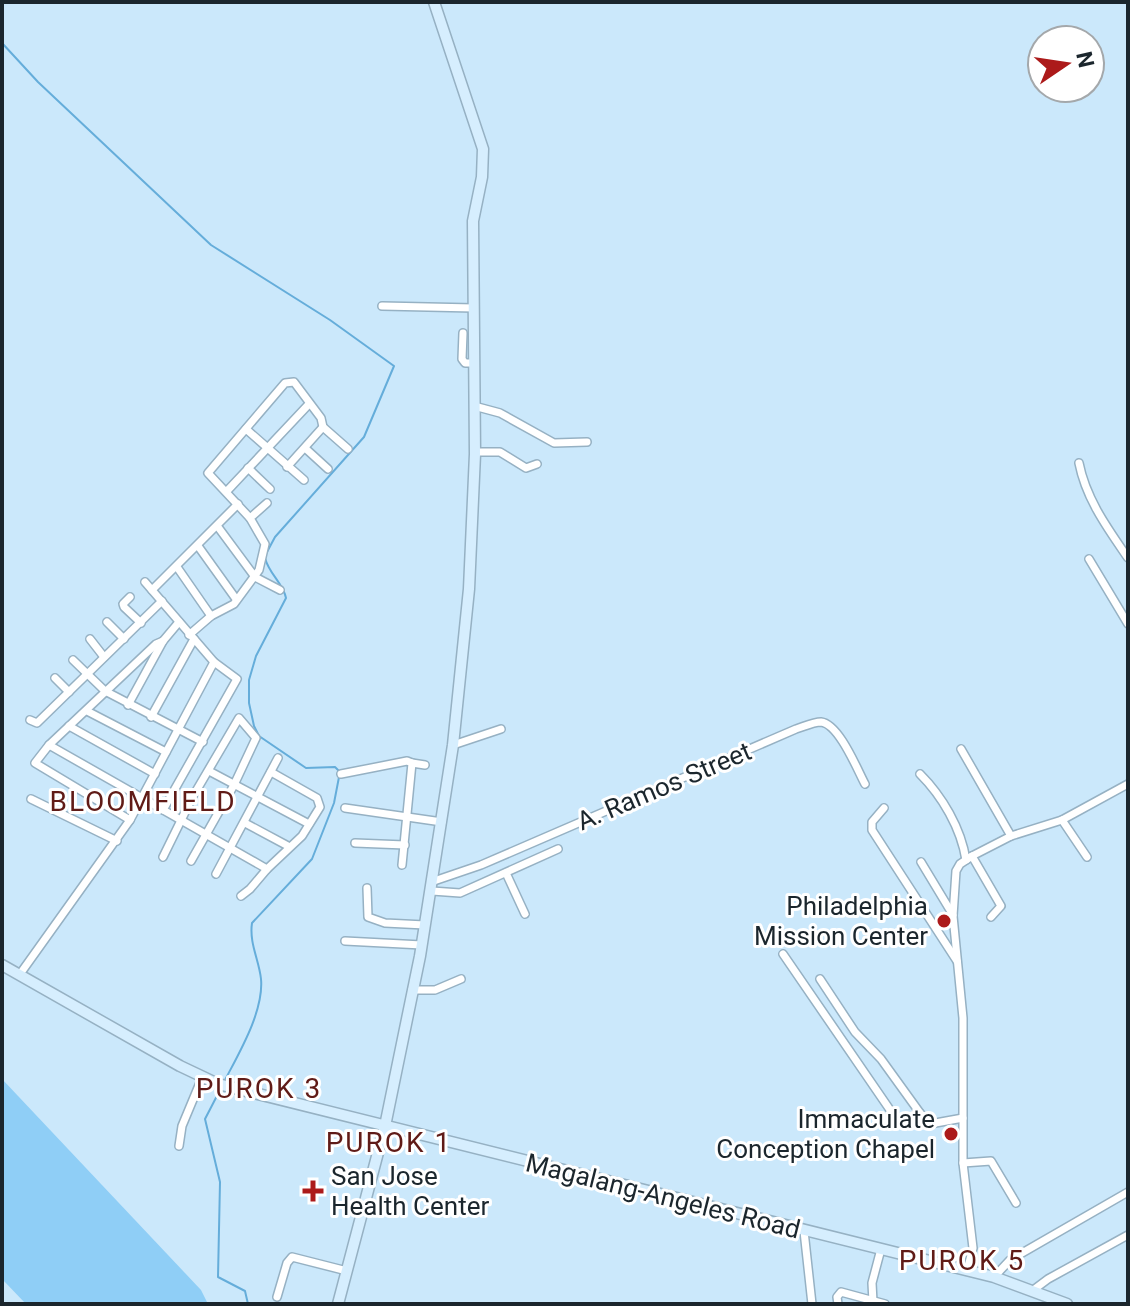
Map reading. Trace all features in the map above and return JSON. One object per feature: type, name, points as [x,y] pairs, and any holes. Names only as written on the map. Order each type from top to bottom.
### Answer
[{"type":"street","points":[[338,1304],[385,1126],[433,886],[453,745],[469,589],[475,452],[473,221],[482,177],[483,149],[434,2]]},
{"type":"street","points":[[382,306],[474,308]]},
{"type":"street","points":[[463,333],[462,359],[465,363],[475,363]]},
{"type":"street","points":[[151,717],[191,637],[211,616],[230,607],[255,577],[265,544],[250,518],[208,473],[289,381],[294,382],[321,418],[323,427],[348,449]]},
{"type":"street","points":[[227,491],[309,404]]},
{"type":"street","points":[[474,406],[500,413],[554,443],[587,442]]},
{"type":"street","points":[[287,467],[323,427]]},
{"type":"street","points":[[246,429],[304,480]]},
{"type":"street","points":[[305,448],[328,469]]},
{"type":"street","points":[[475,452],[500,452],[526,468],[537,464]]},
{"type":"street","points":[[1079,463],[1092,501],[1113,540],[1128,558]]},
{"type":"street","points":[[248,468],[270,489]]},
{"type":"street","points":[[250,518],[267,503]]},
{"type":"street","points":[[152,590],[238,504]]},
{"type":"street","points":[[218,527],[255,577],[280,590]]},
{"type":"street","points":[[198,546],[236,599]]},
{"type":"street","points":[[1089,559],[1128,624]]},
{"type":"street","points":[[177,567],[211,616]]},
{"type":"street","points":[[145,582],[214,662],[237,679],[163,810]]},
{"type":"street","points":[[130,597],[123,604],[124,607],[141,623]]},
{"type":"street","points":[[30,720],[37,723],[162,601]]},
{"type":"street","points":[[107,622],[124,639]]},
{"type":"street","points":[[128,705],[163,641],[179,622]]},
{"type":"street","points":[[90,639],[104,657]]},
{"type":"street","points":[[130,820],[36,766],[36,760],[105,691],[163,641]]},
{"type":"street","points":[[73,660],[105,691],[203,742]]},
{"type":"street","points":[[20,974],[117,841],[214,662]]},
{"type":"street","points":[[55,678],[69,692]]},
{"type":"street","points":[[44,699],[52,708]]},
{"type":"street","points":[[87,711],[166,752]]},
{"type":"street","points":[[163,857],[239,718],[256,738],[234,785],[191,861]]},
{"type":"street","name":"A. Ramos Street","points":[[433,886],[796,729],[819,722],[837,732],[865,784]]},
{"type":"street","points":[[69,726],[155,774]]},
{"type":"street","points":[[453,745],[501,729]]},
{"type":"street","points":[[49,745],[267,869]]},
{"type":"street","points":[[961,749],[1011,836]]},
{"type":"street","points":[[216,874],[278,758]]},
{"type":"street","points":[[341,774],[407,761],[425,765]]},
{"type":"street","points":[[402,865],[412,763]]},
{"type":"street","points":[[209,771],[309,824]]},
{"type":"street","points":[[241,896],[288,846],[302,836],[320,807],[317,798],[271,772]]},
{"type":"street","points":[[920,774],[928,780],[955,823],[969,858],[1001,906],[991,917]]},
{"type":"street","points":[[967,1270],[973,1248],[963,1163],[963,1018],[953,916],[956,871],[969,858],[1011,836],[1062,820],[1128,784]]},
{"type":"street","points":[[31,799],[117,841]]},
{"type":"street","points":[[345,808],[442,822]]},
{"type":"street","points":[[884,808],[872,822],[872,830],[958,963]]},
{"type":"street","points":[[1062,820],[1087,857]]},
{"type":"street","points":[[245,823],[288,846]]},
{"type":"street","points":[[355,843],[405,845]]},
{"type":"street","points":[[433,886],[460,893],[558,849]]},
{"type":"street","points":[[921,862],[953,916]]},
{"type":"street","points":[[506,873],[525,914]]},
{"type":"street","points":[[367,888],[368,917],[385,923],[425,925]]},
{"type":"street","points":[[345,941],[422,945]]},
{"type":"street","points":[[783,954],[899,1123],[920,1113]]},
{"type":"street","name":"Magalang-Angeles Road","points":[[2,965],[202,1078],[223,1085],[994,1277],[1067,1304]]},
{"type":"street","points":[[412,990],[435,990],[461,979]]},
{"type":"street","points":[[820,979],[855,1032],[881,1059],[930,1124],[963,1118]]},
{"type":"street","points":[[179,1146],[182,1126],[202,1078]]},
{"type":"street","points":[[963,1163],[991,1161],[1016,1203]]},
{"type":"street","points":[[994,1277],[1010,1260],[1128,1192]]},
{"type":"street","points":[[804,1231],[812,1304]]},
{"type":"street","points":[[1032,1291],[1128,1235]]},
{"type":"street","points":[[873,1302],[872,1283],[881,1249]]},
{"type":"street","points":[[277,1297],[287,1263],[292,1257],[347,1271]]},
{"type":"street","points":[[838,1304],[837,1297],[841,1292],[885,1304]]},
{"type":"shaded area","points":[[2,1079],[201,1290],[208,1304],[26,1304],[2,1279]]},
{"type":"waterway","points":[[2,10],[2,22]]},
{"type":"waterway","points":[[2,43],[38,82],[211,245],[330,320],[394,366],[364,437],[275,537],[267,552]]},
{"type":"waterway","points":[[265,558],[286,598],[256,656],[249,680],[249,703],[254,726],[259,736],[306,768],[335,767],[338,770]]},
{"type":"waterway","points":[[225,1080],[259,1004],[261,979],[252,923],[312,859],[334,803],[339,777]]},
{"type":"waterway","points":[[220,1090],[205,1119],[220,1182],[218,1277],[245,1291],[248,1304]]},
{"type":"place","name":"Philadelphia Mission Center","points":[[944,921]]},
{"type":"place","name":"Immaculate Conception Chapel","points":[[951,1134]]},
{"type":"place","name":"San Jose Health Center","points":[[313,1191]]},
{"type":"district","name":"BLOOMFIELD","points":[[143,801]]},
{"type":"district","name":"PUROK 3","points":[[259,1088]]},
{"type":"district","name":"PUROK 1","points":[[389,1142]]},
{"type":"district","name":"PUROK 5","points":[[962,1260]]}]
